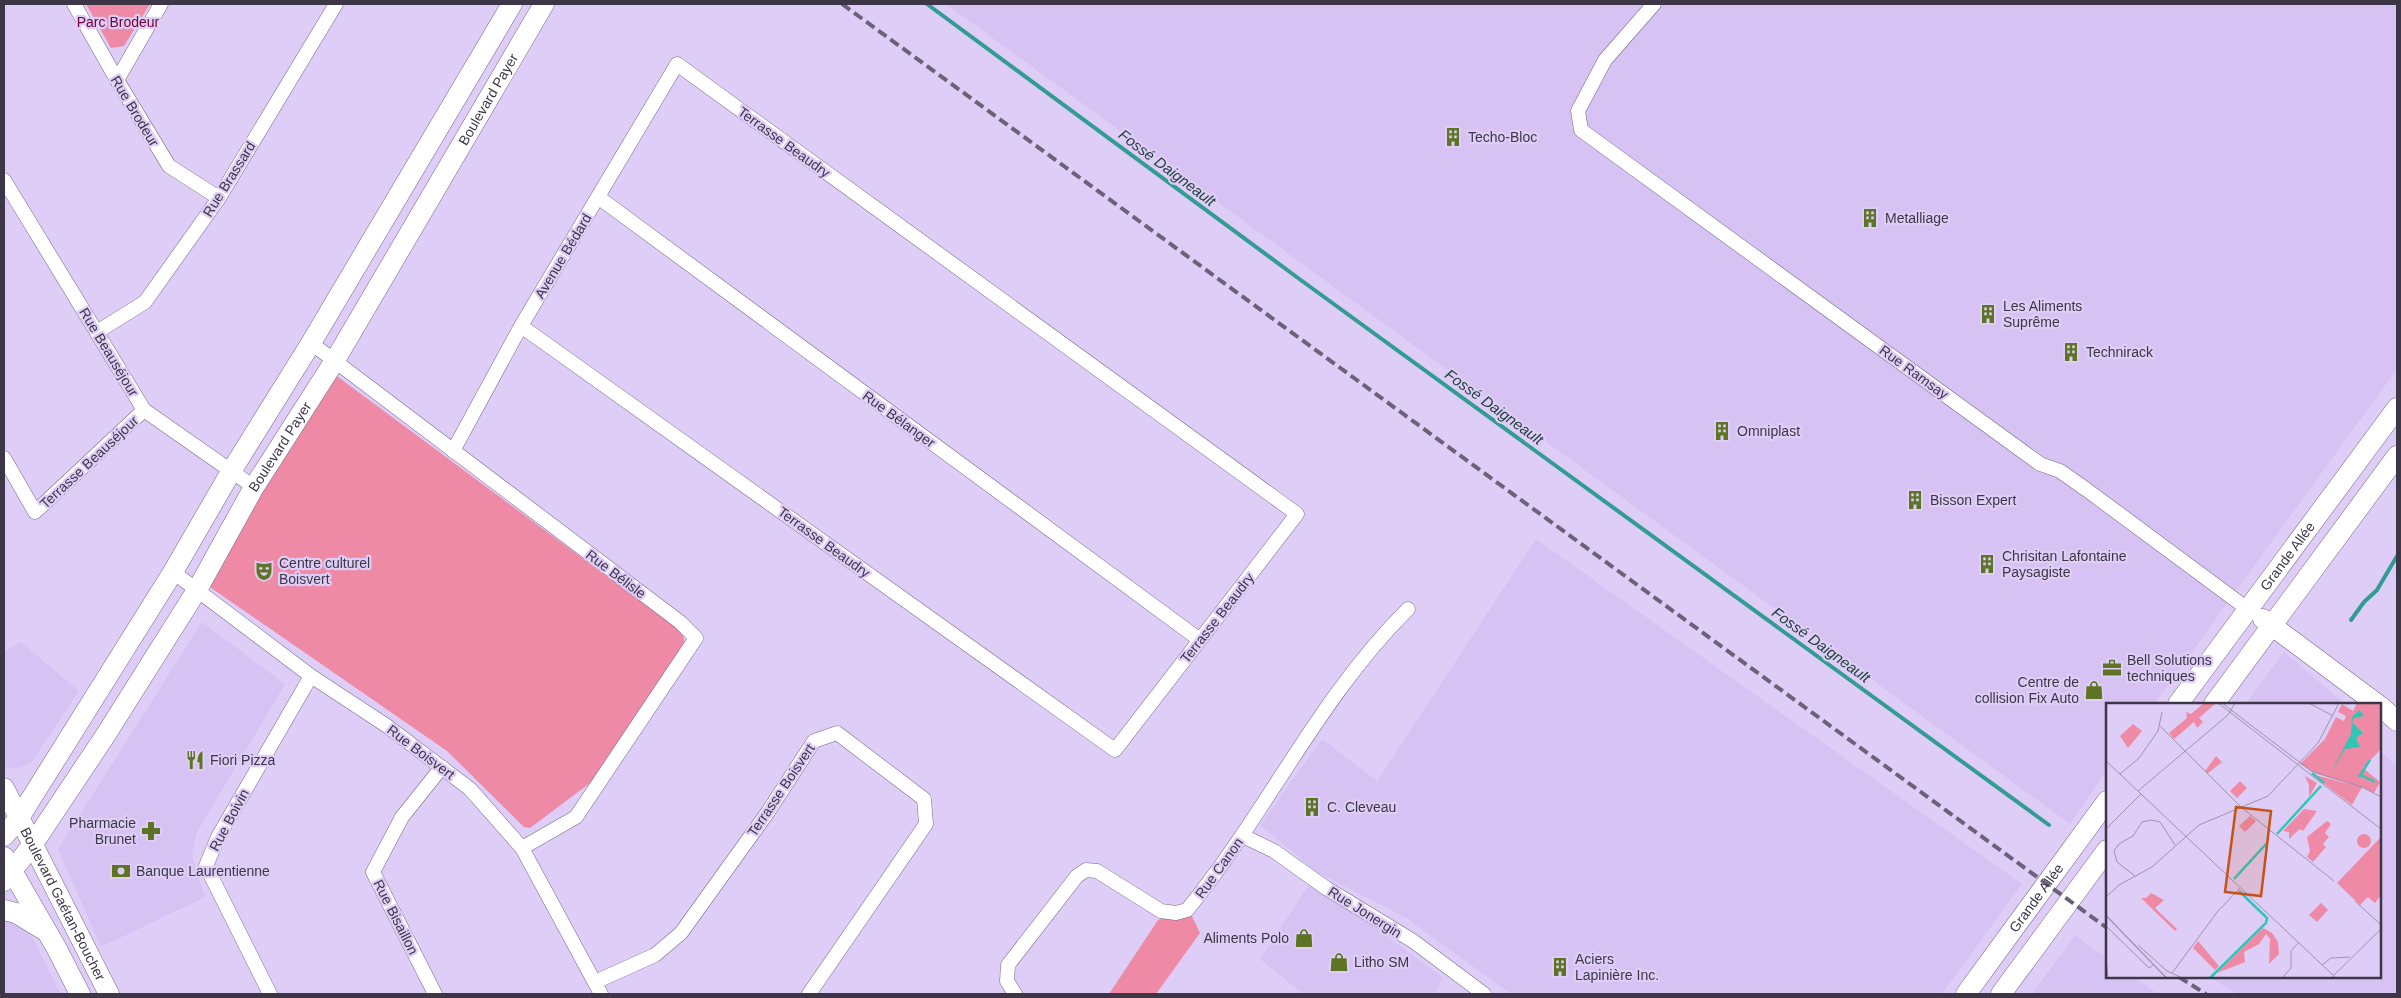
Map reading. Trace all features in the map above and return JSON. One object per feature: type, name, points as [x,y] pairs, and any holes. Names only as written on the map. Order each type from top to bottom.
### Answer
[{"type":"street","name":"Rue Brodeur","points":[[74,4],[116,80],[169,166],[219,198]]},
{"type":"street","points":[[116,80],[161,4]]},
{"type":"street","name":"Rue Brassard","points":[[97,332],[145,302],[219,198],[336,4]]},
{"type":"street","name":"Boulevard Payer","points":[[4,836],[19,818],[173,572],[232,470],[311,343],[512,4]]},
{"type":"street","name":"Boulevard Payer","points":[[6,870],[33,844],[118,716],[198,590],[254,487],[334,362],[544,4]]},
{"type":"street","name":"Rue Ramsay","points":[[1654,4],[1605,60],[1578,111],[1581,130],[2040,464],[2060,471],[2249,610]]},
{"type":"street","name":"Avenue Bédard","points":[[453,451],[521,326],[677,64]]},
{"type":"street","name":"Terrasse Beaudry","points":[[521,326],[1115,750],[1297,514],[677,64]]},
{"type":"street","name":"Rue Beauséjour","points":[[4,180],[144,410],[254,487]]},
{"type":"street","name":"Rue Bélanger","points":[[598,197],[1200,640]]},
{"type":"street","name":"Rue Bélisle","points":[[311,343],[672,616],[696,638],[576,817],[522,848]]},
{"type":"street","name":"Grande Allée","points":[[2179,703],[2397,408]]},
{"type":"street","name":"Terrasse Beauséjour","points":[[4,458],[35,512],[144,410]]},
{"type":"street","points":[[2215,703],[2397,456]]},
{"type":"street","name":"Rue Boisvert","points":[[173,572],[311,676],[387,726],[470,788],[522,848],[598,988]]},
{"type":"street","name":"Rue Canon","points":[[1015,994],[1007,981],[1008,966],[1077,876],[1086,870],[1097,871],[1161,912],[1176,913],[1187,910],[1242,836],[1351,675],[1388,629],[1408,609]]},
{"type":"street","points":[[2249,610],[2375,703]]},
{"type":"street","name":"Rue Boivin","points":[[270,994],[206,866],[218,837],[311,676]]},
{"type":"street","points":[[93,701],[118,716]]},
{"type":"street","points":[[2381,708],[2397,721]]},
{"type":"street","name":"Terrasse Boisvert","points":[[598,988],[656,955],[681,933],[768,812],[814,741],[837,733],[924,799],[926,824],[809,994]]},
{"type":"street","name":"Rue Bisaillon","points":[[435,994],[373,872],[402,817],[442,767]]},
{"type":"street","name":"Boulevard Gaétan-Boucher","points":[[4,788],[109,994]]},
{"type":"street","name":"Grande Allée","points":[[1966,994],[2106,802]]},
{"type":"street","name":"Rue Jonergin","points":[[1242,836],[1274,851],[1326,888],[1413,942],[1484,994]]},
{"type":"street","name":"Grande Allée","points":[[2001,994],[2106,851]]},
{"type":"street","name":"Boulevard Gaétan-Boucher","points":[[6,870],[46,931],[80,994]]},
{"type":"street","points":[[4,910],[16,913],[46,931]]},
{"type":"shaded area","points":[[946,4],[2397,4],[2397,369],[2155,703],[2106,703],[2106,771],[2070,824]]},
{"type":"shaded area","points":[[1536,539],[2022,884],[1942,994],[1511,994],[1406,918],[1317,872],[1260,825],[1322,739],[1377,781]]},
{"type":"shaded area","points":[[202,622],[285,684],[196,834],[192,856],[205,897],[101,947],[58,849]]},
{"type":"shaded area","points":[[21,642],[79,691],[32,761],[22,767],[13,769],[4,766],[4,651]]},
{"type":"shaded area","points":[[2284,652],[2344,703],[2246,703]]},
{"type":"shaded area","points":[[2381,752],[2397,765],[2397,994],[2236,994],[2212,978],[2381,978]]},
{"type":"shaded area","points":[[1312,880],[1443,978],[1434,994],[1303,994],[1260,959]]},
{"type":"shaded area","points":[[4,915],[24,921],[61,994],[4,994]]},
{"type":"shaded area","points":[[2075,935],[2106,957],[2106,978],[2135,978],[2158,994],[2032,994]]},
{"type":"green space","name":"Parc Brodeur","points":[[86,4],[150,4],[124,46],[111,48]]},
{"type":"green space","points":[[334,374],[682,632],[687,651],[594,780],[530,828],[524,827],[447,751],[204,583]]},
{"type":"green space","points":[[1190,912],[1200,933],[1156,994],[1109,994],[1158,920]]},
{"type":"waterway","name":"Fossé Daigneault","points":[[927,4],[1298,278],[2049,825]]},
{"type":"waterway","name":"Fossé Daigneault","points":[[2351,620],[2364,602],[2377,590],[2397,556]]},
{"type":"railway","points":[[842,4],[2106,927]]},
{"type":"railway","points":[[2181,978],[2206,994]]},
{"type":"place","name":"Techo-Bloc","points":[[1453,137]]},
{"type":"place","name":"Metalliage","points":[[1870,218]]},
{"type":"place","name":"Les Aliments Suprême","points":[[1988,314]]},
{"type":"place","name":"Technirack","points":[[2071,352]]},
{"type":"place","name":"Omniplast","points":[[1722,431]]},
{"type":"place","name":"Bisson Expert","points":[[1915,500]]},
{"type":"place","name":"Chrisitan Lafontaine Paysagiste","points":[[1987,564]]},
{"type":"place","name":"Centre culturel Boisvert","points":[[264,571]]},
{"type":"place","name":"Bell Solutions techniques","points":[[2112,668]]},
{"type":"place","name":"Centre de collision Fix Auto","points":[[2094,690]]},
{"type":"place","name":"Fiori Pizza","points":[[195,760]]},
{"type":"place","name":"C. Cleveau","points":[[1312,807]]},
{"type":"place","name":"Pharmacie Brunet","points":[[151,831]]},
{"type":"place","name":"Banque Laurentienne","points":[[121,871]]},
{"type":"place","name":"Aliments Polo","points":[[1304,938]]},
{"type":"place","name":"Litho SM","points":[[1339,962]]},
{"type":"place","name":"Aciers Lapinière Inc.","points":[[1560,967]]}]
